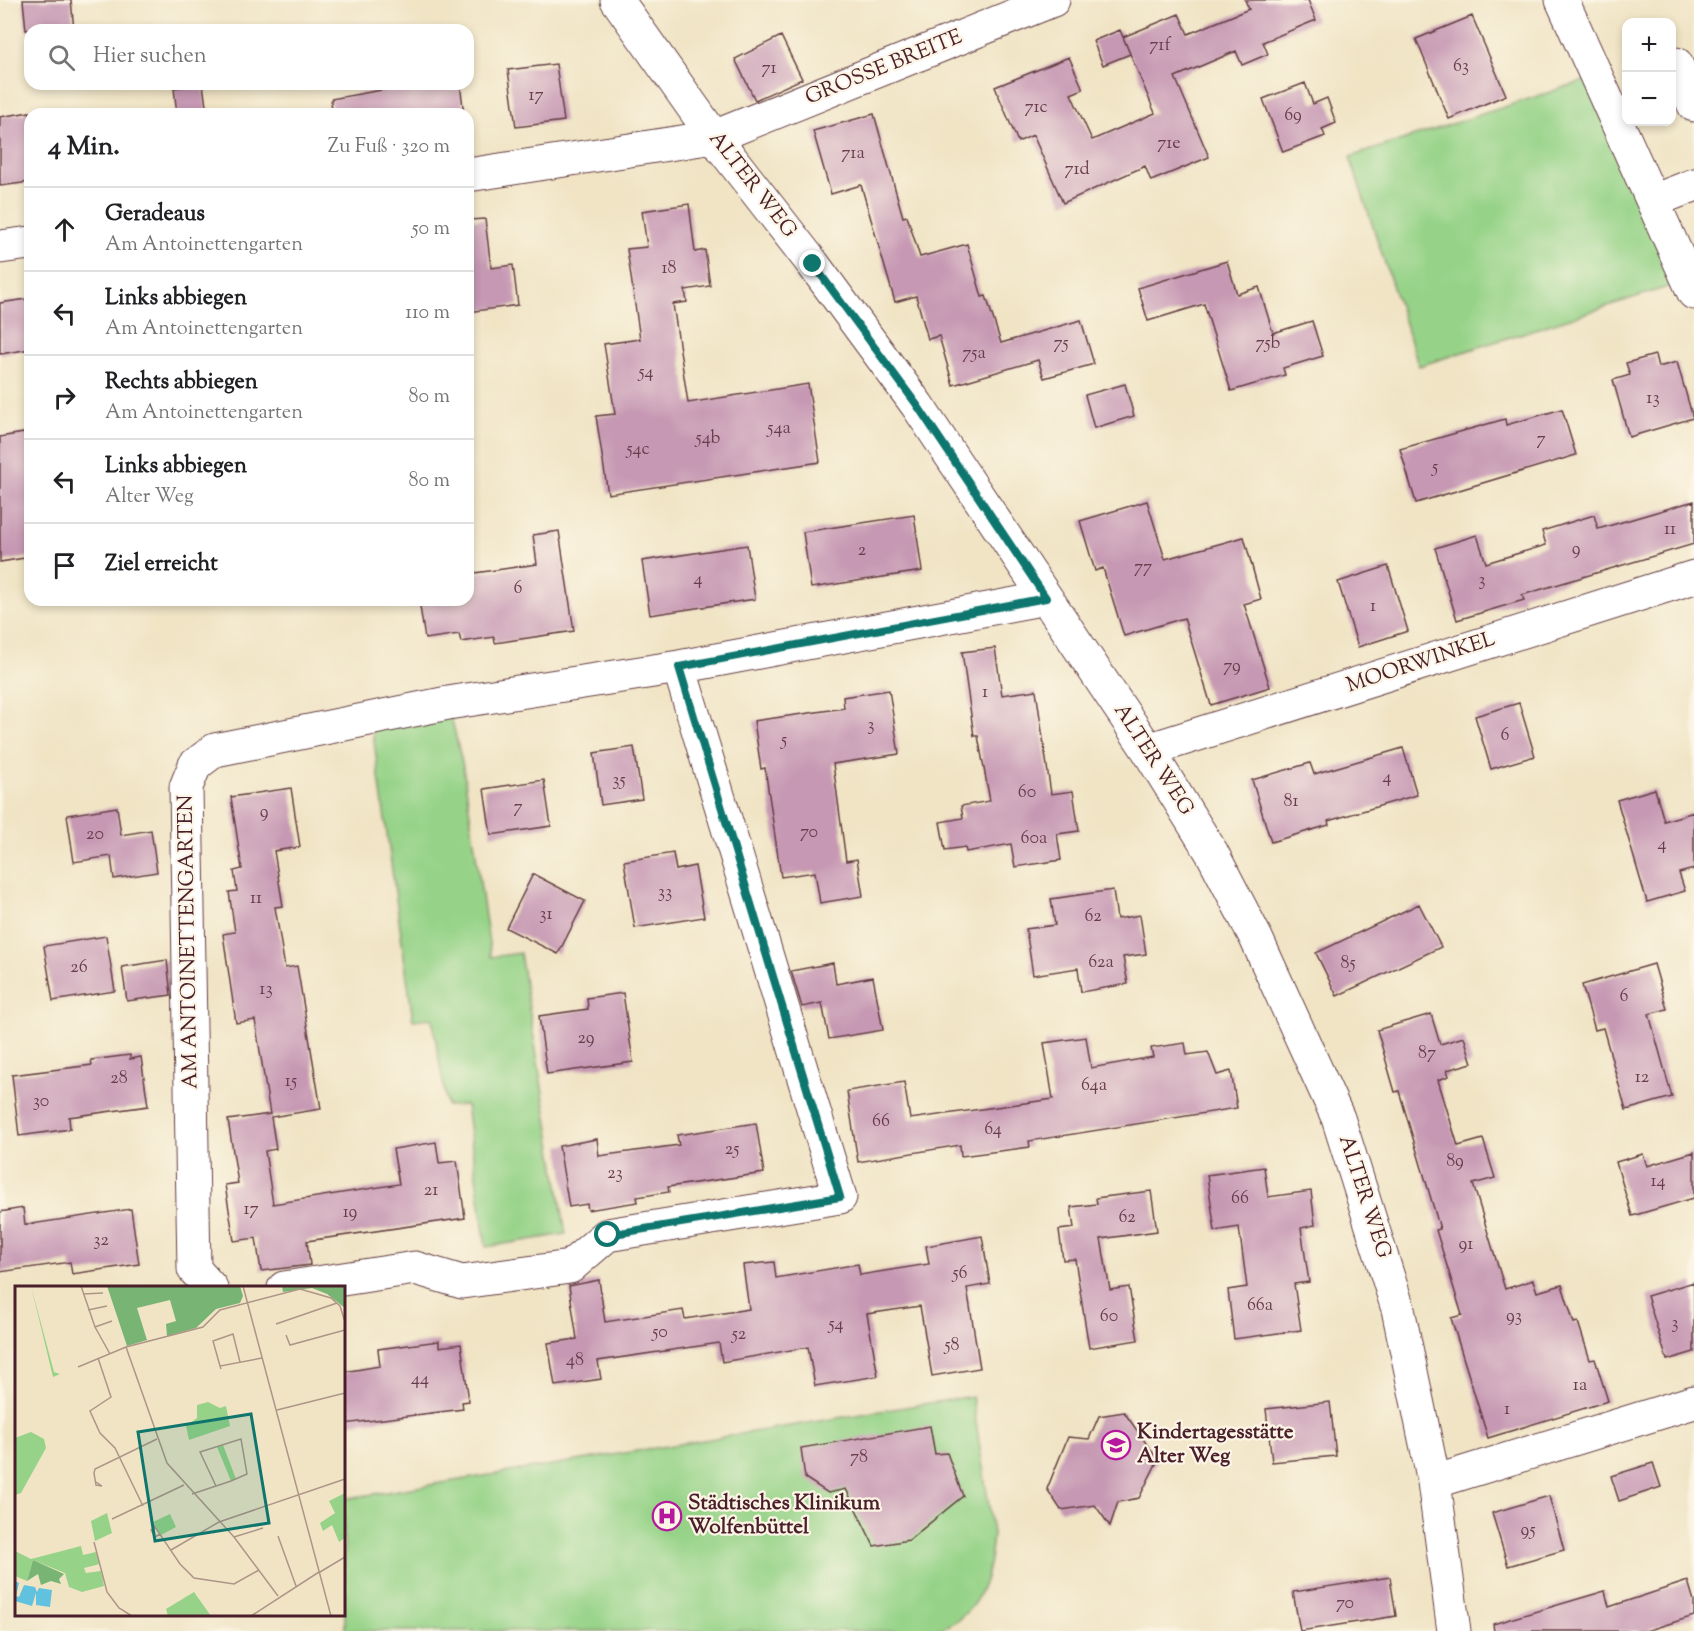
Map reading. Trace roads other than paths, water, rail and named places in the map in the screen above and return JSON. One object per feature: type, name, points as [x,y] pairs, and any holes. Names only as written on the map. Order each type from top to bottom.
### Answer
[{"type":"street","name":"ALTER WEG","points":[[617,0],[714,137],[813,264],[910,396],[1148,750],[1212,853],[1256,938],[1338,1118],[1398,1309],[1434,1482],[1454,1631]]},
{"type":"street","name":"GROSSE BREITE","points":[[474,174],[714,137],[1053,0]]},
{"type":"street","points":[[1562,0],[1616,88],[1653,201],[1694,293]]},
{"type":"street","points":[[1676,64],[1694,105]]},
{"type":"street","points":[[1653,201],[1694,184]]},
{"type":"street","points":[[0,248],[24,244]]},
{"type":"street","name":"MOORWINKEL","points":[[1148,750],[1694,577]]},
{"type":"street","name":"AM ANTOINETTENGARTEN","points":[[210,1286],[194,1269],[186,787],[195,765],[215,750],[448,703],[679,667],[1046,598]]},
{"type":"street","points":[[291,1286],[415,1268],[462,1282],[570,1267],[608,1235],[840,1197],[679,667]]},
{"type":"street","points":[[1434,1482],[1694,1402]]},
{"type":"place","name":"Kindertagesstätte Alter Weg","points":[[1116,1445]]},
{"type":"place","name":"Städtisches Klinikum Wolfenbüttel","points":[[667,1516]]}]
